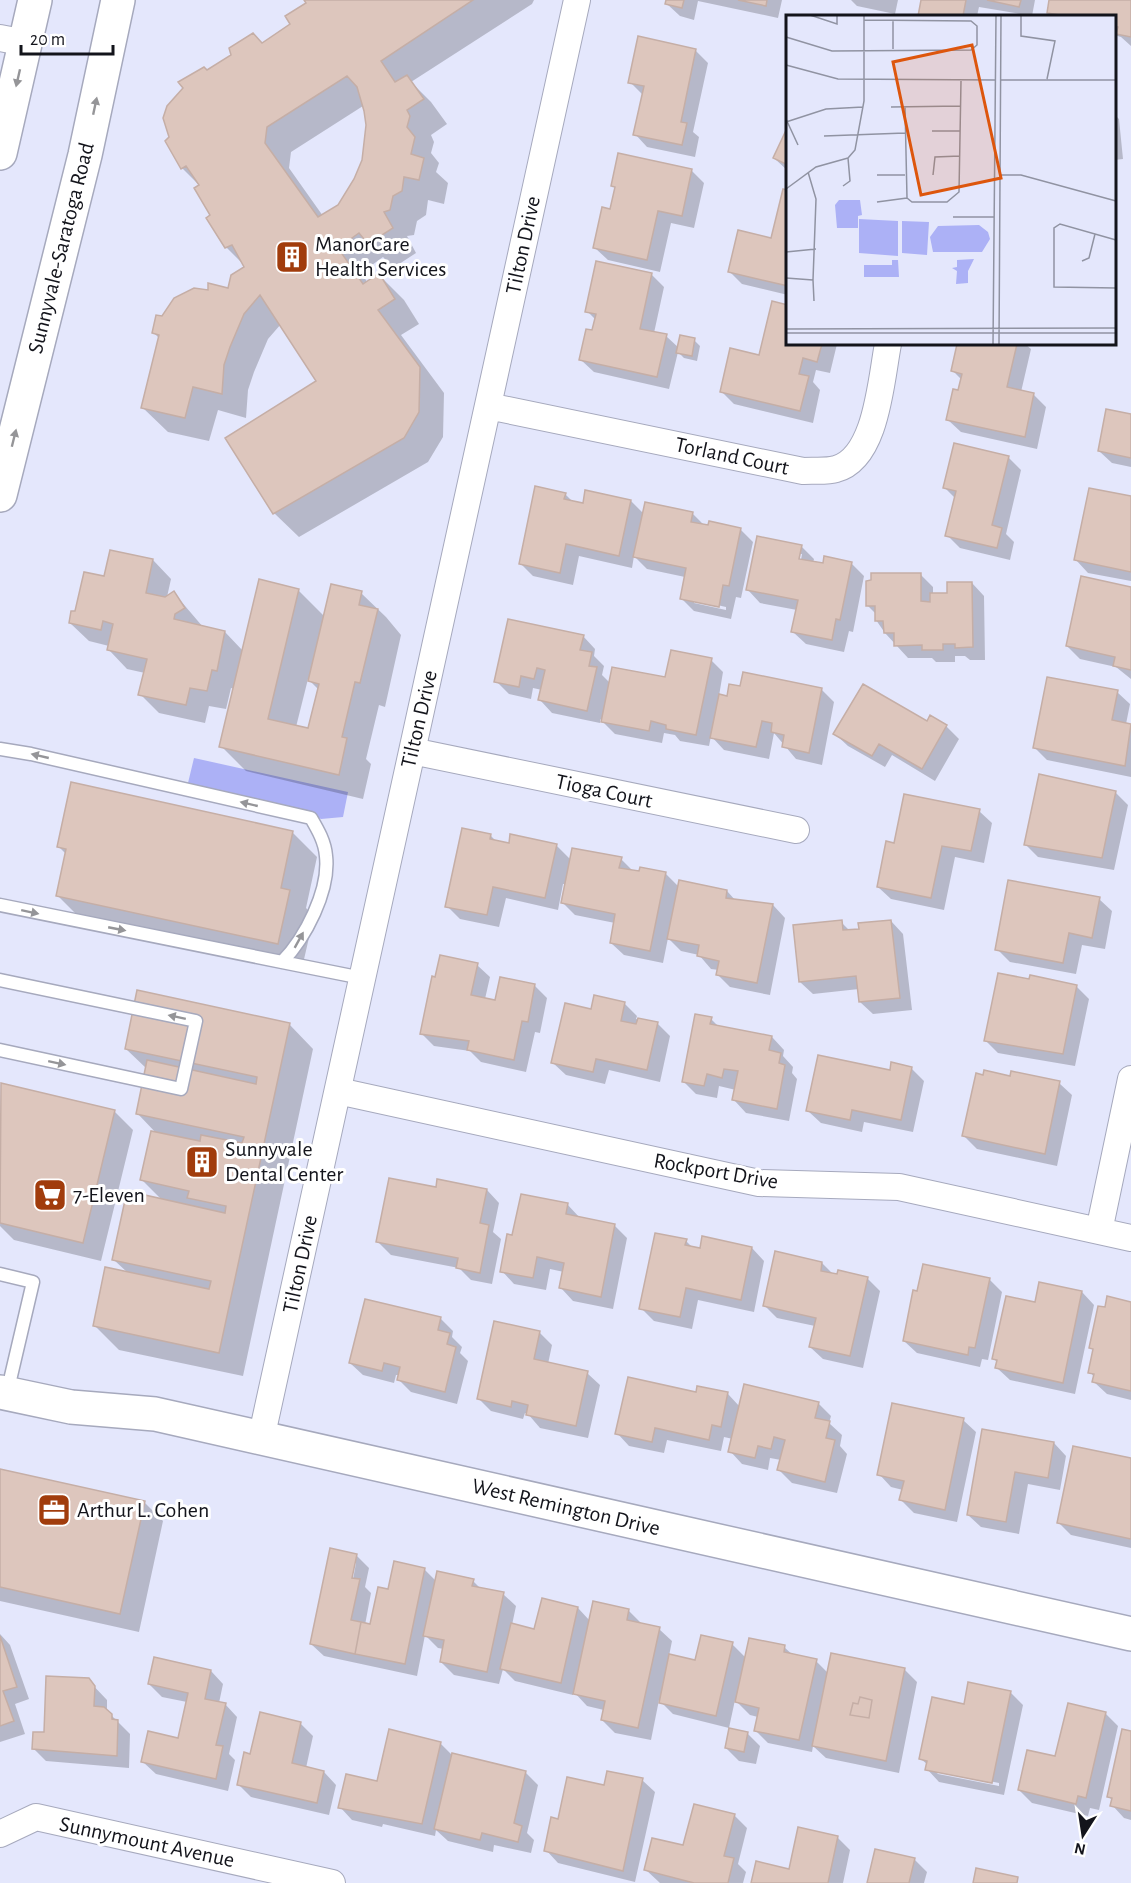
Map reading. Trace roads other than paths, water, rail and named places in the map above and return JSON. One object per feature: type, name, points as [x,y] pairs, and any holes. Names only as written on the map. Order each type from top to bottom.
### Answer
[{"type":"street","points":[[0,153],[13,41],[35,0]]},
{"type":"street","name":"Sunnyvale-Saratoga Road","points":[[0,495],[85,155],[118,0]]},
{"type":"street","name":"Tilton Drive","points":[[261,1439],[577,0]]},
{"type":"street","name":"Torland Court","points":[[488,406],[803,471],[836,470],[860,454],[870,430],[888,345]]},
{"type":"street","name":"Tioga Court","points":[[412,751],[796,830]]},
{"type":"street","points":[[1099,1232],[1131,1079]]},
{"type":"street","name":"Rockport Drive","points":[[338,1091],[759,1183],[899,1187],[1131,1238]]},
{"type":"street","name":"West Remington Drive","points":[[3,1393],[71,1407],[155,1414],[1131,1634]]},
{"type":"street","name":"Sunnymount Avenue","points":[[0,1834],[36,1817],[332,1883]]},
{"type":"lane","points":[[0,749],[31,754],[310,818],[321,836],[327,857],[323,887],[296,947],[282,962]]},
{"type":"lane","points":[[0,905],[362,978]]},
{"type":"lane","points":[[0,980],[196,1021],[181,1089],[0,1050]]},
{"type":"lane","points":[[0,1274],[33,1282],[3,1393]]},
{"type":"place","name":"ManorCare Health Services","points":[[292,257]]},
{"type":"place","name":"Sunnyvale Dental Center","points":[[202,1162]]},
{"type":"place","name":"7-Eleven","points":[[50,1195]]},
{"type":"place","name":"Arthur L. Cohen","points":[[54,1510]]}]
